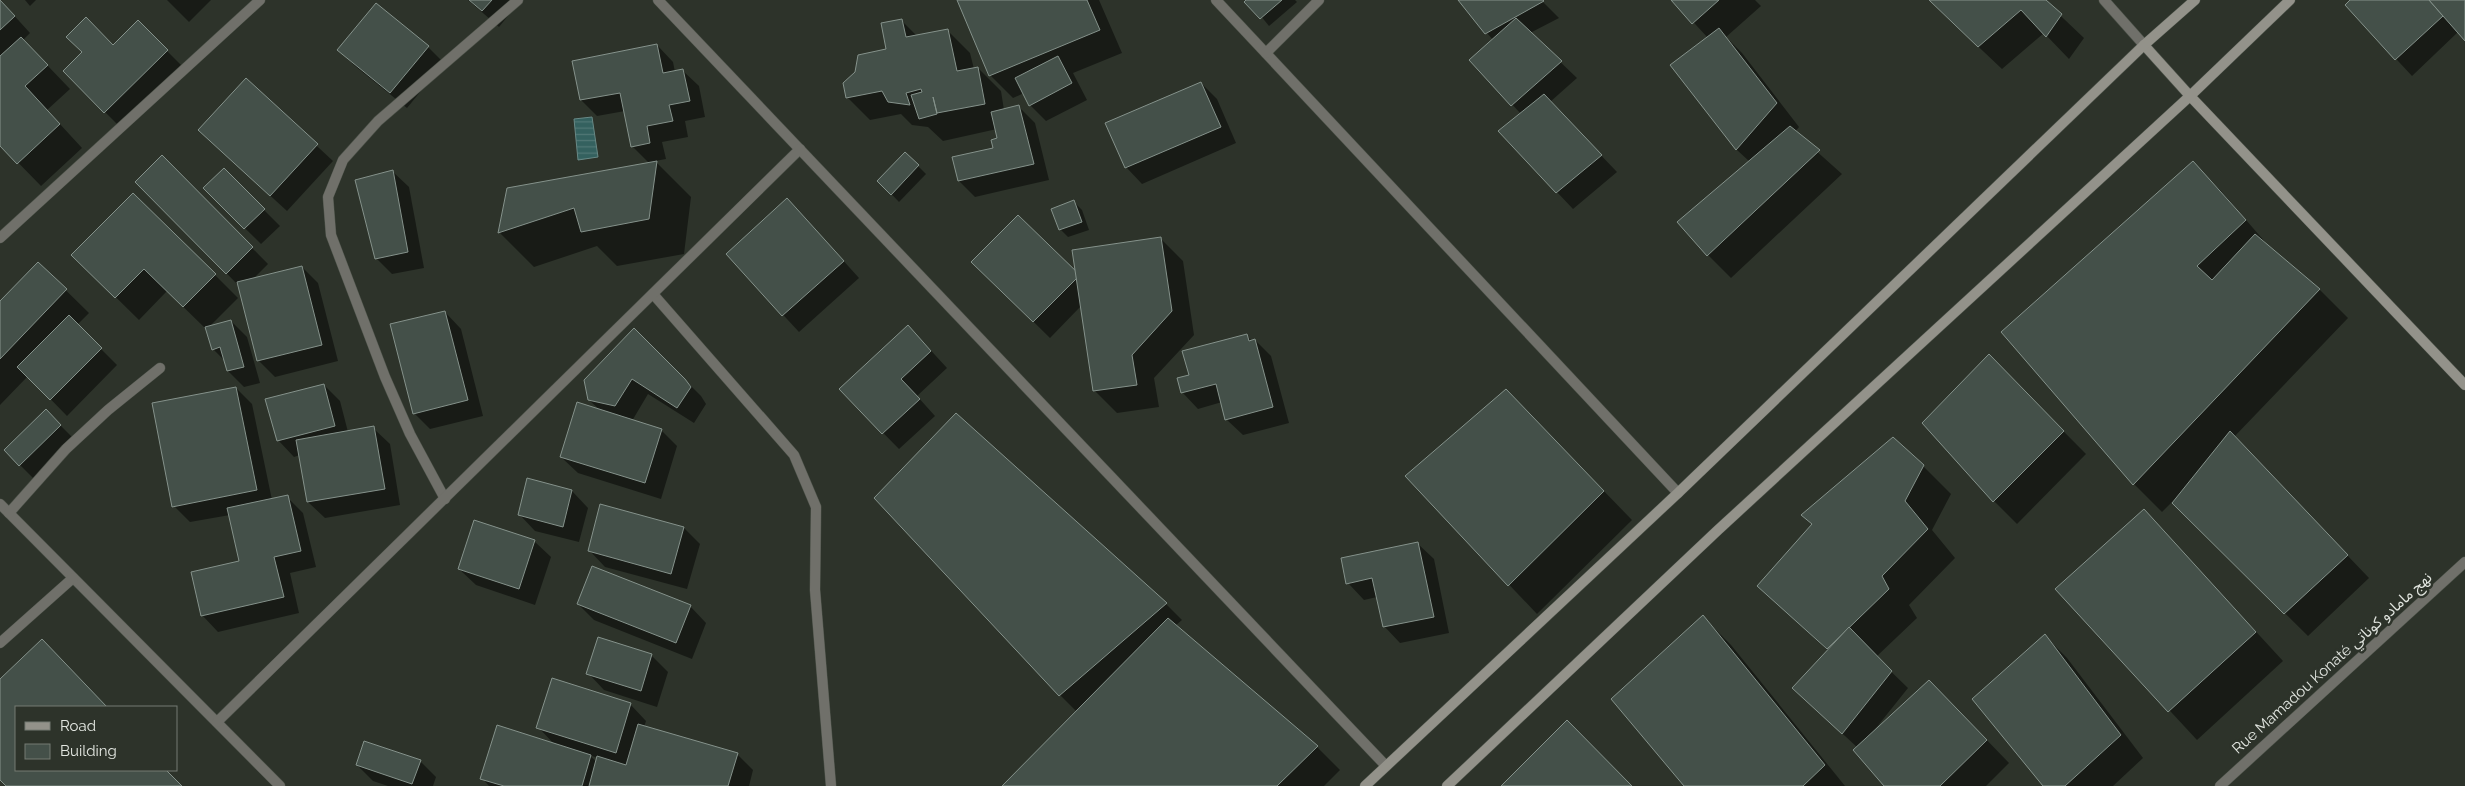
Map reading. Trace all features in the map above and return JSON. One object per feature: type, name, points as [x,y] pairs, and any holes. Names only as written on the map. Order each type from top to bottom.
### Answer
[{"type":"street","points":[[0,238],[260,0]]},
{"type":"street","points":[[445,499],[410,434],[385,377],[331,235],[328,197],[343,160],[378,121],[518,0]]},
{"type":"street","points":[[658,0],[1386,766]]},
{"type":"street","points":[[1216,0],[1678,493]]},
{"type":"street","points":[[1266,53],[1319,0]]},
{"type":"street","points":[[2104,0],[2190,96],[2465,385]]},
{"type":"street","points":[[1365,786],[1678,493],[2144,45],[2195,0]]},
{"type":"street","points":[[1448,786],[1718,530],[2190,96],[2290,0]]},
{"type":"street","points":[[217,722],[800,148]]},
{"type":"street","points":[[653,294],[794,455],[816,507],[815,590],[830,786]]},
{"type":"street","points":[[9,513],[66,449],[108,410],[160,368]]},
{"type":"street","points":[[0,504],[280,786]]},
{"type":"street","name":"Rue Mamadou Konaté نهج مامادو كوناتي","points":[[2220,786],[2465,562]]},
{"type":"street","points":[[0,643],[73,578]]},
{"type":"water","points":[[592,117],[598,157],[578,160],[574,119]]},
{"type":"building","points":[[0,0],[15,16],[0,30]]},
{"type":"building","points":[[469,0],[492,0],[482,11]]},
{"type":"building","points":[[957,0],[1087,0],[1100,30],[989,76]]},
{"type":"building","points":[[1246,0],[1282,0],[1260,19],[1244,2]]},
{"type":"building","points":[[1458,0],[1543,0],[1544,1],[1485,34]]},
{"type":"building","points":[[1671,0],[1719,0],[1692,24]]},
{"type":"building","points":[[1929,0],[2046,0],[2062,14],[2046,37],[2021,10],[1978,47]]},
{"type":"building","points":[[2350,0],[2429,0],[2443,16],[2395,60],[2345,5]]},
{"type":"building","points":[[2429,0],[2465,0],[2465,41],[2443,16]]},
{"type":"building","points":[[376,3],[429,46],[390,93],[337,50]]},
{"type":"building","points":[[86,17],[113,45],[138,20],[168,50],[104,113],[63,71],[82,52],[66,37]]},
{"type":"building","points":[[1516,18],[1562,61],[1511,106],[1469,60]]},
{"type":"building","points":[[902,19],[906,37],[948,29],[957,71],[978,67],[985,104],[937,113],[933,97],[937,114],[919,119],[911,95],[922,92],[921,89],[906,93],[910,105],[888,102],[882,91],[846,98],[843,83],[855,72],[858,55],[886,49],[881,23]]},
{"type":"building","points":[[1719,28],[1777,103],[1736,150],[1670,65]]},
{"type":"building","points":[[21,37],[48,65],[25,86],[60,124],[17,164],[0,146],[0,56]]},
{"type":"building","points":[[657,44],[663,73],[683,69],[690,101],[669,105],[673,121],[647,126],[650,143],[631,147],[620,93],[580,100],[572,61]]},
{"type":"building","points":[[1058,56],[1072,83],[1029,106],[1015,78]]},
{"type":"building","points":[[246,78],[318,144],[270,196],[198,130]]},
{"type":"building","points":[[1201,82],[1221,127],[1125,168],[1105,123]]},
{"type":"building","points":[[1544,94],[1602,155],[1556,193],[1498,131]]},
{"type":"building","points":[[1019,105],[1034,164],[958,181],[952,157],[993,148],[991,140],[997,138],[991,112]]},
{"type":"building","points":[[1790,126],[1820,150],[1707,256],[1677,222]]},
{"type":"building","points":[[905,152],[919,165],[891,195],[877,181]]},
{"type":"building","points":[[162,155],[253,247],[226,274],[135,182]]},
{"type":"building","points":[[657,161],[649,219],[581,232],[574,208],[498,233],[507,188]]},
{"type":"building","points":[[2193,161],[2246,220],[2197,266],[2212,280],[2255,234],[2320,289],[2133,485],[2001,332]]},
{"type":"building","points":[[224,168],[265,209],[244,229],[203,188]]},
{"type":"building","points":[[393,170],[408,252],[375,259],[355,180]]},
{"type":"building","points":[[133,193],[216,274],[183,307],[144,269],[115,298],[71,255]]},
{"type":"building","points":[[787,198],[844,261],[782,316],[726,254]]},
{"type":"building","points":[[1074,200],[1082,222],[1059,230],[1051,209]]},
{"type":"building","points":[[1018,215],[1080,275],[1033,322],[971,262]]},
{"type":"building","points":[[1161,237],[1172,311],[1132,355],[1137,385],[1093,391],[1072,250]]},
{"type":"building","points":[[38,262],[67,289],[0,359],[0,301]]},
{"type":"building","points":[[302,266],[322,345],[257,361],[237,282]]},
{"type":"building","points":[[445,311],[468,400],[413,414],[390,324]]},
{"type":"building","points":[[69,315],[102,348],[50,400],[17,367]]},
{"type":"building","points":[[231,320],[244,367],[227,371],[220,347],[212,350],[205,327]]},
{"type":"building","points":[[908,325],[931,351],[901,379],[920,399],[882,434],[839,389]]},
{"type":"building","points":[[634,328],[691,387],[677,408],[632,379],[615,406],[588,400],[584,380]]},
{"type":"building","points":[[1247,334],[1249,341],[1255,339],[1273,407],[1225,420],[1216,384],[1181,393],[1177,378],[1189,375],[1182,351]]},
{"type":"building","points":[[1989,354],[2064,431],[1993,502],[1922,423]]},
{"type":"building","points":[[324,384],[335,426],[277,441],[265,399]]},
{"type":"building","points":[[236,387],[257,490],[172,507],[152,403]]},
{"type":"building","points":[[1506,389],[1604,491],[1508,586],[1405,476]]},
{"type":"building","points":[[577,402],[662,429],[645,483],[560,457]]},
{"type":"building","points":[[46,409],[61,425],[19,466],[4,450]]},
{"type":"building","points":[[956,413],[1167,603],[1059,696],[874,498]]},
{"type":"building","points":[[374,426],[385,489],[307,502],[296,440]]},
{"type":"building","points":[[2230,431],[2348,555],[2284,614],[2172,503]]},
{"type":"building","points":[[1893,437],[1924,465],[1905,501],[1928,529],[1882,576],[1889,589],[1827,649],[1757,586],[1812,524],[1801,515]]},
{"type":"building","points":[[527,478],[572,490],[563,527],[518,515]]},
{"type":"building","points":[[288,495],[301,551],[274,557],[284,597],[201,616],[191,572],[239,561],[227,508]]},
{"type":"building","points":[[600,504],[684,527],[671,574],[588,551]]},
{"type":"building","points":[[2144,509],[2256,632],[2168,712],[2055,589]]},
{"type":"building","points":[[474,520],[535,540],[519,589],[458,569]]},
{"type":"building","points":[[1418,542],[1434,617],[1383,627],[1372,578],[1346,584],[1341,558]]},
{"type":"building","points":[[592,566],[691,605],[676,643],[577,604]]},
{"type":"building","points":[[1703,615],[1825,765],[1803,786],[1684,786],[1611,699]]},
{"type":"building","points":[[1168,618],[1318,746],[1277,786],[1002,786]]},
{"type":"building","points":[[1849,627],[1892,671],[1842,734],[1792,688]]},
{"type":"building","points":[[2045,634],[2121,735],[2065,786],[2043,786],[1972,699]]},
{"type":"building","points":[[598,637],[652,654],[641,691],[586,674]]},
{"type":"building","points":[[42,639],[106,706],[15,706],[15,771],[167,771],[182,786],[6,786],[0,780],[0,679]]},
{"type":"building","points":[[552,678],[631,703],[616,753],[536,728]]},
{"type":"building","points":[[1929,680],[1987,740],[1940,786],[1884,786],[1853,750]]},
{"type":"building","points":[[1567,720],[1632,786],[1501,786]]},
{"type":"building","points":[[638,724],[738,753],[728,786],[589,786],[597,756],[626,765]]},
{"type":"building","points":[[497,725],[591,755],[582,786],[504,786],[480,779]]},
{"type":"building","points":[[364,741],[421,760],[412,784],[356,765]]}]
